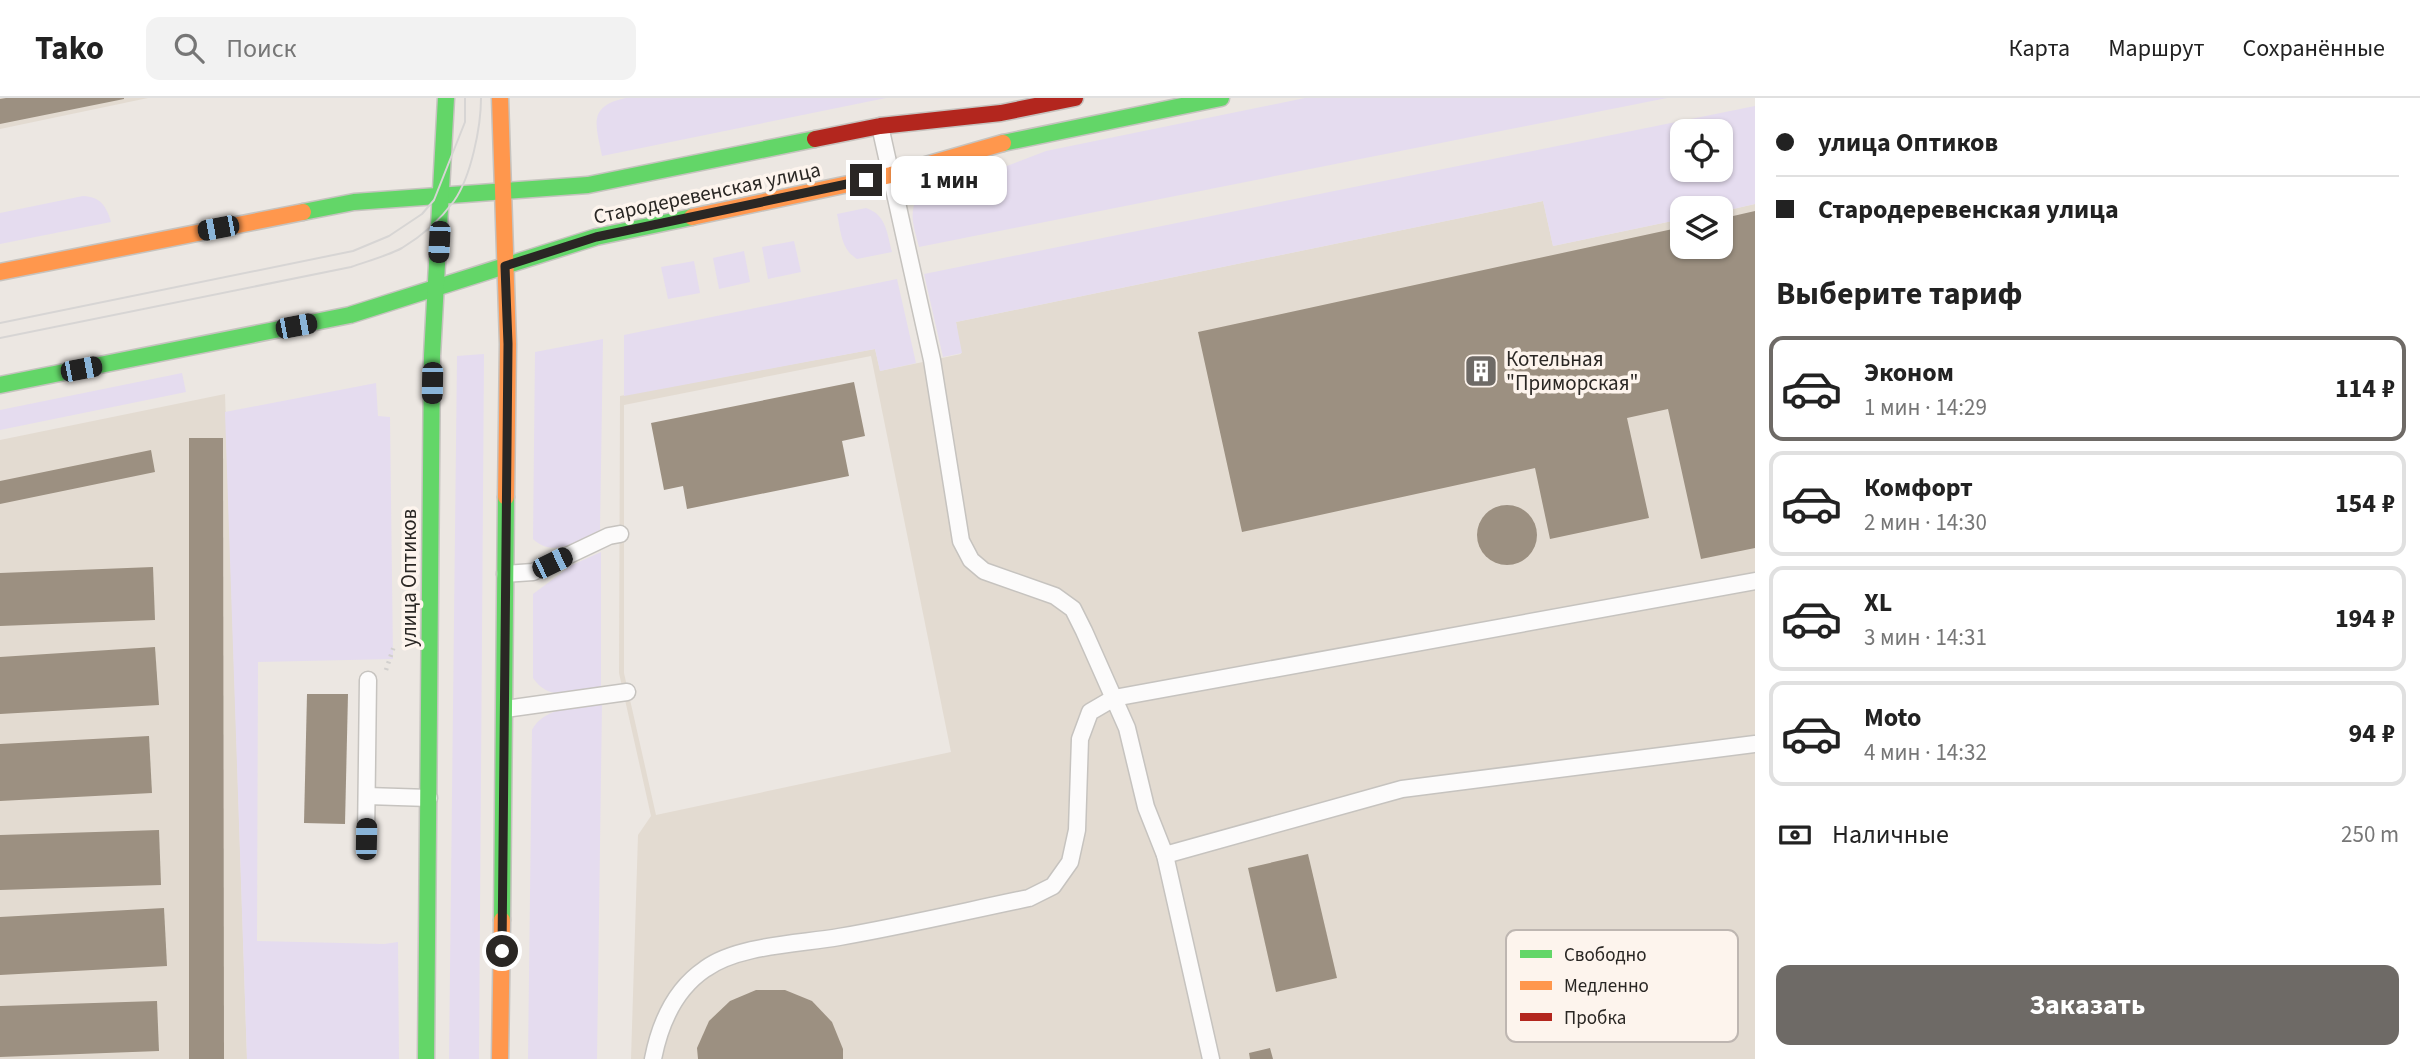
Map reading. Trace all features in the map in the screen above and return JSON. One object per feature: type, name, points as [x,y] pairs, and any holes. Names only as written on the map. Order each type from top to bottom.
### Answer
[{"type":"street","name":"улица Оптиков","points":[[426,1059],[431,450],[446,98]]},
{"type":"street","points":[[500,98],[508,344],[500,1059]]},
{"type":"street","name":"Стародеревенская улица","points":[[0,272],[354,202],[588,185],[880,126],[1001,113],[1075,98]]},
{"type":"street","name":"Стародеревенская улица","points":[[0,385],[350,315],[596,237],[891,175],[1009,141],[1221,98]]},
{"type":"lane","points":[[880,126],[932,360],[961,541],[971,560],[984,571],[1055,596],[1073,609],[1127,728],[1146,807],[1165,855],[1211,1059]]},
{"type":"lane","points":[[505,574],[533,572],[609,536],[620,534]]},
{"type":"lane","points":[[653,1059],[659,1030],[678,994],[705,968],[746,951],[840,937],[1002,904],[1028,898],[1053,886],[1070,862],[1077,830],[1080,739],[1090,712],[1114,698],[1755,581]]},
{"type":"lane","points":[[366,839],[368,680]]},
{"type":"lane","points":[[504,709],[627,692]]},
{"type":"lane","points":[[1165,855],[1402,789],[1755,744]]},
{"type":"lane","points":[[367,796],[429,798]]},
{"type":"path","points":[[368,680],[388,669],[396,642]]},
{"type":"shaded area","points":[[0,98],[148,98],[0,129]]},
{"type":"shaded area","points":[[626,98],[886,98],[602,156],[597,118],[605,106]]},
{"type":"shaded area","points":[[1305,98],[1667,98],[919,247],[913,216],[917,198],[1046,151]]},
{"type":"shaded area","points":[[1755,106],[1755,204],[1733,209],[1733,196],[1670,196],[1670,222],[1553,246],[1543,201],[956,322],[962,353],[943,357],[924,274],[1670,123],[1670,182],[1733,182],[1733,119],[1691,119]]},
{"type":"shaded area","points":[[83,196],[102,203],[111,222],[0,244],[0,213]]},
{"type":"shaded area","points":[[1543,201],[1553,246],[1670,222],[1670,259],[1733,259],[1733,209],[1755,204],[1755,1059],[631,1059],[638,835],[651,816],[619,673],[620,396],[875,349],[880,371],[961,354],[956,322]],"holes":[[[871,356],[951,752],[656,815],[624,673],[624,405]]]},
{"type":"shaded area","points":[[866,208],[882,220],[892,252],[857,259],[845,245],[837,214]]},
{"type":"shaded area","points":[[794,241],[801,272],[768,279],[762,247]]},
{"type":"shaded area","points":[[744,251],[750,282],[719,289],[713,258]]},
{"type":"shaded area","points":[[694,261],[700,293],[668,299],[661,267]]},
{"type":"shaded area","points":[[897,279],[916,363],[880,371],[875,349],[624,396],[624,335]]},
{"type":"shaded area","points":[[603,339],[600,530],[566,546],[558,548],[541,545],[533,539],[535,352]]},
{"type":"shaded area","points":[[484,354],[479,1059],[449,1059],[457,356]]},
{"type":"shaded area","points":[[182,373],[186,392],[0,430],[0,410]]},
{"type":"shaded area","points":[[376,383],[378,416],[390,417],[393,659],[258,662],[257,941],[398,942],[399,1059],[247,1059],[225,412]]},
{"type":"shaded area","points":[[225,394],[247,1059],[0,1059],[0,440]]},
{"type":"shaded area","points":[[601,552],[601,687],[572,693],[547,691],[533,678],[533,594],[572,565]]},
{"type":"shaded area","points":[[602,703],[597,1059],[528,1059],[532,730],[545,716],[554,712]]},
{"type":"building","points":[[0,99],[124,99],[0,124]]},
{"type":"building","name":"Котельная \"Приморская\"","points":[[1755,211],[1755,548],[1701,559],[1668,409],[1627,418],[1649,518],[1550,539],[1535,468],[1242,532],[1198,332],[1670,230],[1670,259],[1733,259],[1733,216]]},
{"type":"building","points":[[854,382],[865,436],[842,441],[849,476],[687,509],[683,486],[664,490],[651,423]]},
{"type":"building","points":[[189,438],[223,438],[224,1059],[189,1059]]},
{"type":"building","points":[[151,450],[155,472],[0,504],[0,481]]},
{"type":"building","points":[[1507,505],[1524,510],[1532,518],[1537,535],[1532,552],[1524,560],[1507,565],[1490,560],[1482,552],[1477,535],[1482,518],[1490,510]]},
{"type":"building","points":[[153,567],[155,620],[0,626],[0,573]]},
{"type":"building","points":[[155,647],[159,705],[0,714],[0,657]]},
{"type":"building","points":[[307,694],[348,694],[345,824],[304,823]]},
{"type":"building","points":[[149,736],[152,793],[0,801],[0,744]]},
{"type":"building","points":[[159,830],[161,885],[0,890],[0,835]]},
{"type":"building","points":[[1308,854],[1337,978],[1276,992],[1248,868]]},
{"type":"building","points":[[164,908],[167,966],[0,975],[0,917]]},
{"type":"building","points":[[756,990],[785,990],[812,1001],[832,1022],[843,1049],[843,1059],[698,1059],[697,1048],[709,1021],[730,1001]]},
{"type":"building","points":[[157,1001],[159,1051],[0,1057],[0,1006]]},
{"type":"building","points":[[1270,1048],[1273,1059],[1250,1059],[1249,1053]]},
{"type":"tram line","points":[[0,323],[353,251],[389,236],[422,214],[434,200],[465,122],[465,98]]},
{"type":"tram line","points":[[0,338],[351,267],[402,248],[437,221],[460,191],[474,151],[481,98]]},
{"type":"traffic: fast","points":[[426,1059],[432,356],[446,98]]},
{"type":"traffic: fast","points":[[1003,143],[1221,98]]},
{"type":"traffic: fast","points":[[303,212],[354,202],[588,185],[815,139]]},
{"type":"traffic: fast","points":[[0,385],[350,315],[596,237],[692,217]]},
{"type":"traffic: fast","points":[[502,920],[506,497]]},
{"type":"traffic: slow","points":[[500,98],[508,344],[506,497]]},
{"type":"traffic: slow","points":[[692,217],[891,175],[1003,143]]},
{"type":"traffic: slow","points":[[0,272],[303,212]]},
{"type":"traffic: slow","points":[[500,1059],[502,920]]},
{"type":"traffic: jam","points":[[815,139],[880,126],[1001,113],[1075,98]]},
{"type":"place","name":"Котельная \"Приморская\"","points":[[1481,371]]},
{"type":"route","points":[[502,951],[508,344],[505,266],[596,237],[866,180]]}]
